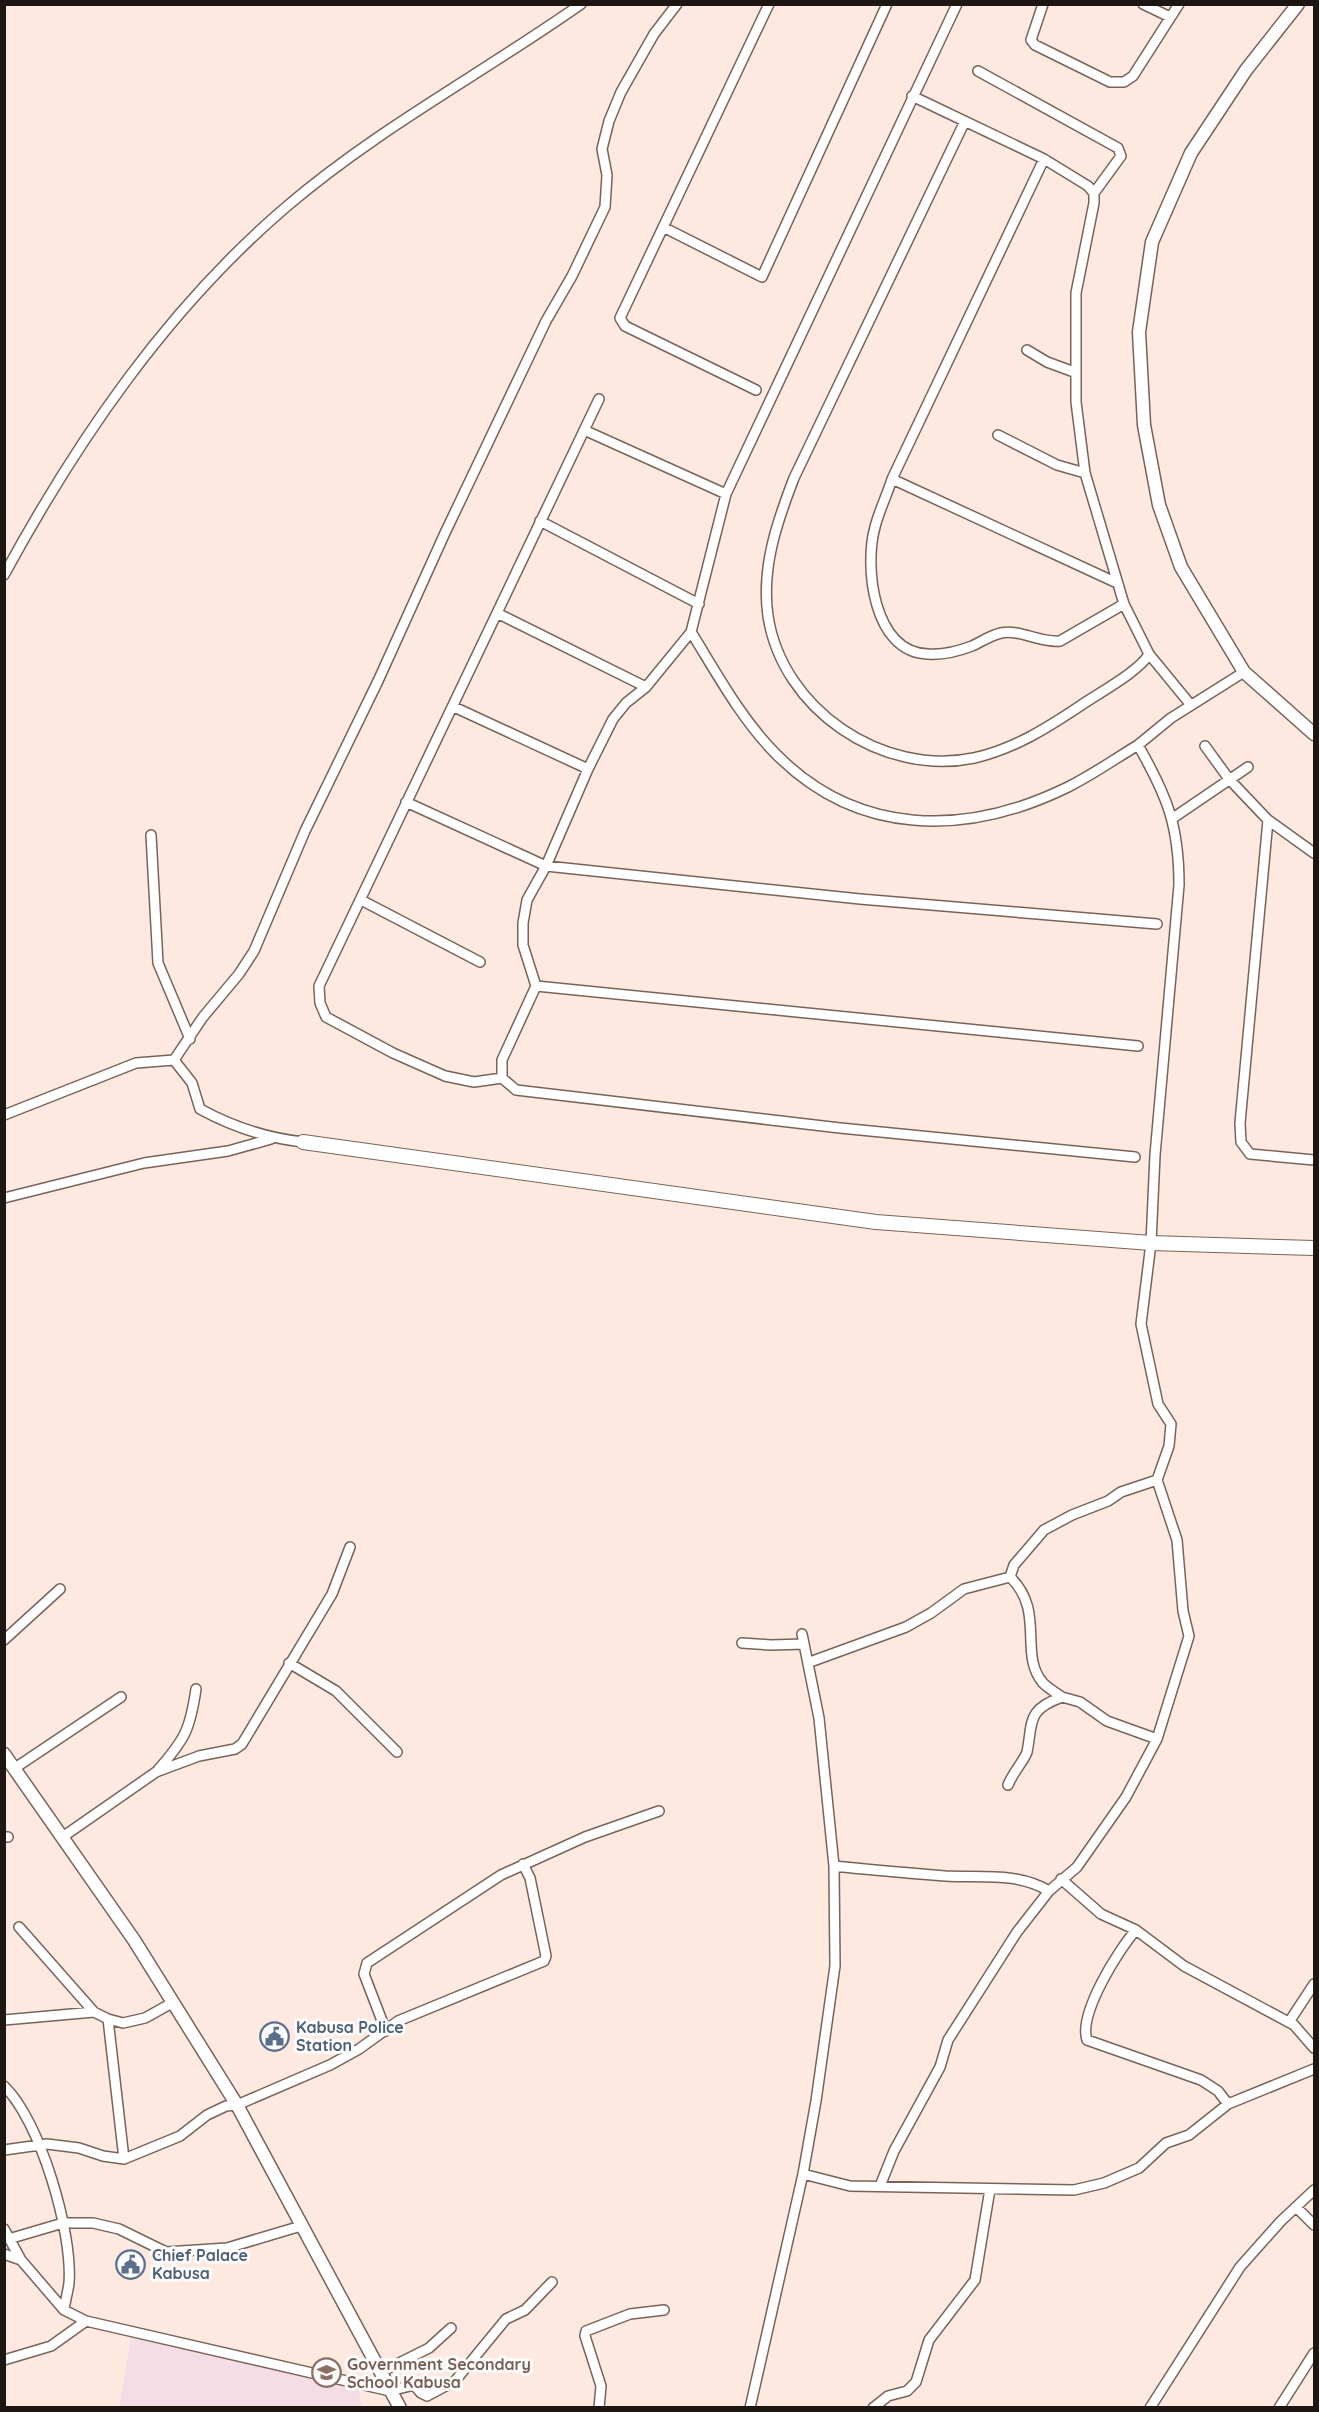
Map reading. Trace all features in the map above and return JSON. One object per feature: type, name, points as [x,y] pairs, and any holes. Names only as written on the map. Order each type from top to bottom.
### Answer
[{"type":"main road","points":[[303,1142],[876,1222],[1150,1243],[1314,1248]]},
{"type":"street","points":[[4,575],[43,503],[99,417],[145,356],[249,241],[287,206],[356,153],[417,110],[581,4]]},
{"type":"street","points":[[4,1115],[136,1063],[174,1060],[203,1017],[239,974],[254,951],[305,831],[378,681],[445,533],[546,321],[572,276],[605,207],[607,175],[602,149],[609,121],[621,92],[654,34],[677,4]]},
{"type":"street","points":[[756,390],[621,323],[621,318],[769,4]]},
{"type":"street","points":[[663,227],[762,277],[887,4]]},
{"type":"street","points":[[502,1078],[502,1060],[536,986],[523,945],[523,923],[527,900],[546,866],[588,769],[613,719],[626,703],[646,687],[691,632],[726,494],[957,4]]},
{"type":"street","points":[[1043,4],[1030,40],[1035,45],[1110,82],[1124,82],[1133,76],[1179,4]]},
{"type":"street","points":[[1143,4],[1170,17]]},
{"type":"street","points":[[1298,4],[1246,70],[1191,153],[1152,242],[1138,332],[1144,424],[1159,505],[1181,567],[1244,672],[1314,734]]},
{"type":"street","points":[[978,71],[1118,148],[1121,156],[1094,194],[1076,293],[1074,372],[1085,473],[1124,604],[1149,654],[1190,705]]},
{"type":"street","points":[[912,96],[1044,159],[1088,186],[1094,194]]},
{"type":"street","points":[[964,121],[794,478],[778,518],[768,562],[767,597],[774,636],[797,687],[834,726],[881,749],[929,761],[973,758],[1017,744],[1089,699],[1141,663],[1149,654]]},
{"type":"street","points":[[1044,159],[892,480],[874,528],[872,586],[886,627],[892,637],[911,651],[925,654],[956,651],[1001,633],[1050,642],[1060,641],[1124,604]]},
{"type":"street","points":[[1027,350],[1074,372]]},
{"type":"street","points":[[599,399],[319,986],[320,1003],[326,1017],[393,1053],[445,1076],[474,1082],[502,1078],[516,1090],[840,1128],[1135,1157]]},
{"type":"street","points":[[584,430],[726,494]]},
{"type":"street","points":[[998,435],[1057,465],[1085,473]]},
{"type":"street","points":[[892,480],[1117,583]]},
{"type":"street","points":[[540,521],[699,604]]},
{"type":"street","points":[[497,613],[646,687]]},
{"type":"street","points":[[691,632],[739,707],[773,751],[820,789],[847,804],[876,815],[919,822],[944,822],[1007,811],[1069,786],[1138,745],[1190,705],[1244,672]]},
{"type":"street","points":[[454,707],[588,769]]},
{"type":"street","points":[[880,2186],[894,2151],[940,2067],[948,2040],[1017,1932],[1049,1891],[1077,1867],[1126,1797],[1157,1739],[1189,1636],[1183,1611],[1177,1540],[1157,1480],[1171,1436],[1171,1424],[1158,1404],[1141,1324],[1150,1243],[1155,1155],[1179,885],[1179,851],[1173,819],[1157,779],[1138,745]]},
{"type":"street","points":[[1205,746],[1229,779],[1268,820],[1314,853]]},
{"type":"street","points":[[1173,819],[1248,767]]},
{"type":"street","points":[[406,802],[546,866],[860,899],[1157,924]]},
{"type":"street","points":[[1268,820],[1240,1123],[1241,1142],[1250,1154],[1314,1160]]},
{"type":"street","points":[[151,835],[158,963],[190,1039]]},
{"type":"street","points":[[361,900],[480,962]]},
{"type":"street","points":[[536,986],[1138,1046]]},
{"type":"street","points":[[174,1060],[192,1083],[201,1109],[226,1123],[273,1139],[303,1142]]},
{"type":"street","points":[[4,1198],[144,1163],[228,1151],[273,1139]]},
{"type":"street","points":[[1010,1577],[1014,1565],[1044,1530],[1072,1515],[1108,1501],[1121,1492],[1157,1480]]},
{"type":"street","points":[[156,1772],[199,1756],[235,1749],[242,1744],[332,1594],[350,1547]]},
{"type":"street","points":[[810,1662],[906,1627],[931,1613],[964,1589],[1010,1577]]},
{"type":"street","points":[[1010,1577],[1027,1599],[1036,1670],[1044,1684],[1062,1697],[1080,1702],[1107,1721],[1157,1739]]},
{"type":"street","points":[[4,1640],[60,1589]]},
{"type":"street","points":[[742,1643],[771,1645],[802,1639],[810,1662],[819,1718],[834,1866],[835,1965],[816,2101],[804,2157],[803,2174],[750,2408]]},
{"type":"street","points":[[289,1663],[336,1691],[397,1752]]},
{"type":"street","points":[[64,1836],[156,1772],[177,1749],[191,1723],[196,1689]]},
{"type":"street","points":[[15,1768],[121,1697]]},
{"type":"street","points":[[1008,1785],[1014,1770],[1026,1755],[1028,1732],[1033,1719],[1041,1708],[1062,1697]]},
{"type":"street","points":[[4,1754],[64,1836],[134,1940],[237,2105],[400,2408]]},
{"type":"street","points":[[386,2031],[364,1974],[367,1963],[501,1875],[585,1837],[659,1811]]},
{"type":"street","points":[[4,2150],[48,2144],[79,2148],[103,2156],[124,2159],[180,2136],[207,2115],[226,2106],[237,2105],[330,2065],[386,2031],[398,2021],[544,1960],[546,1956],[530,1878],[523,1864]]},
{"type":"street","points":[[834,1866],[967,1877],[1000,1876],[1036,1883],[1049,1891]]},
{"type":"street","points":[[1061,1879],[1101,1914],[1136,1930],[1184,1966],[1289,2022],[1314,2048]]},
{"type":"street","points":[[19,1927],[94,2012],[108,2019],[123,2023],[145,2018],[172,2002]]},
{"type":"street","points":[[1136,1930],[1122,1946],[1106,1972],[1085,2029],[1087,2040],[1201,2080],[1218,2091],[1228,2104]]},
{"type":"street","points":[[1289,2022],[1314,1984]]},
{"type":"street","points":[[4,2020],[94,2012]]},
{"type":"street","points":[[108,2019],[124,2159]]},
{"type":"street","points":[[803,2174],[850,2186],[1074,2190],[1120,2177],[1139,2168],[1166,2143],[1189,2135],[1210,2115],[1228,2104],[1314,2069]]},
{"type":"street","points":[[4,2086],[18,2101],[54,2181],[63,2223],[69,2282],[64,2310]]},
{"type":"street","points":[[873,2408],[888,2396],[908,2391],[916,2382],[929,2340],[975,2280],[990,2189]]},
{"type":"street","points":[[1150,2408],[1240,2267],[1314,2190]]},
{"type":"street","points":[[1296,2207],[1314,2224]]},
{"type":"street","points":[[12,2238],[63,2223],[93,2223],[119,2229],[166,2252],[227,2248],[301,2226]]},
{"type":"street","points":[[4,2229],[12,2238],[21,2260],[64,2310],[86,2320],[390,2391],[414,2385],[427,2396],[455,2381],[506,2319],[525,2310],[550,2288],[552,2282]]},
{"type":"street","points":[[4,2254],[21,2260]]},
{"type":"street","points":[[598,2408],[601,2386],[585,2336],[586,2331],[630,2314],[664,2310]]},
{"type":"street","points":[[4,2360],[51,2346],[86,2320]]},
{"type":"street","points":[[381,2372],[429,2348],[451,2328]]},
{"type":"street","points":[[1279,2408],[1313,2358]]},
{"type":"shaded area","points":[[132,2331],[357,2383],[362,2407],[119,2408]]},
{"type":"place","name":"Kabusa Police Station","points":[[275,2036]]},
{"type":"place","name":"Chief Palace Kabusa","points":[[131,2264]]},
{"type":"place","name":"Government Secondary School Kabusa","points":[[326,2373]]}]
